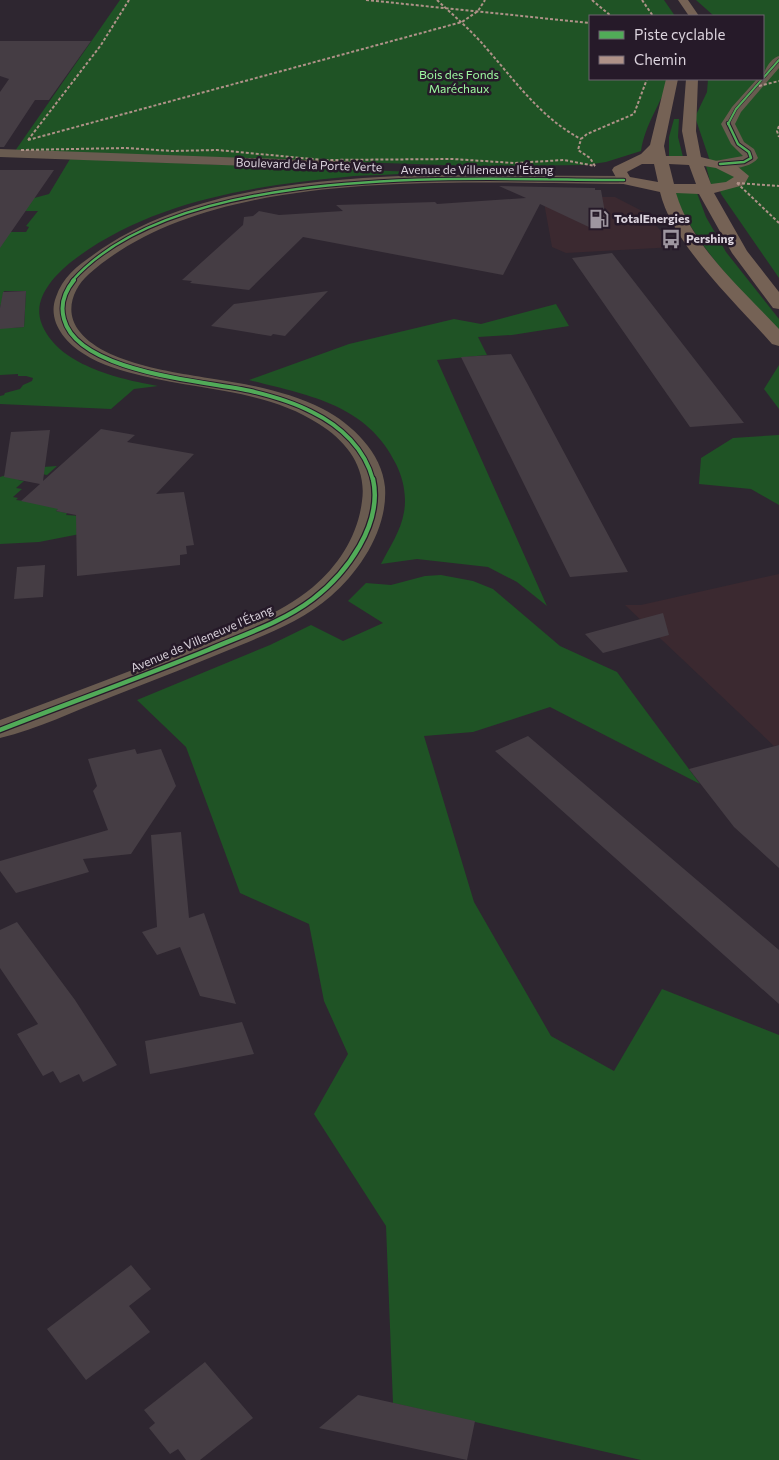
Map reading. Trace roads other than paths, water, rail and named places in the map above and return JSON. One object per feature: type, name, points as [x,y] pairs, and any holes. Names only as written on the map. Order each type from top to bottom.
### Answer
[{"type":"main road","points":[[677,5],[692,15]]},
{"type":"main road","points":[[672,80],[659,153],[667,188],[676,213],[688,236],[713,268],[779,340]]},
{"type":"main road","points":[[692,80],[689,131],[695,161],[710,201],[740,253],[779,304]]},
{"type":"main road","points":[[659,153],[720,164],[736,170],[742,176],[739,182],[729,187],[667,188],[643,186],[621,175],[639,160],[659,153]]},
{"type":"street","points":[[764,79],[779,60]]},
{"type":"street","points":[[720,164],[744,162],[751,158],[749,152],[738,144],[728,124],[733,112],[763,80]]},
{"type":"street","name":"Boulevard de la Porte Verte","points":[[0,153],[621,175]]},
{"type":"street","name":"Avenue de Villeneuve l'Étang","points":[[0,730],[187,658],[262,627],[296,609],[321,593],[341,573],[358,549],[371,518],[375,486],[368,464],[355,443],[335,425],[311,411],[260,394],[160,375],[115,362],[95,353],[79,342],[67,328],[62,317],[62,303],[68,288],[76,277],[116,245],[162,222],[204,208],[281,191],[318,185],[405,179],[621,175]]},
{"type":"place","name":"TotalEnergies","points":[[599,219]]},
{"type":"place","name":"Pershing","points":[[671,239]]},
{"type":"park label","name":"Bois des Fonds Maréchaux","points":[[459,82]]}]
